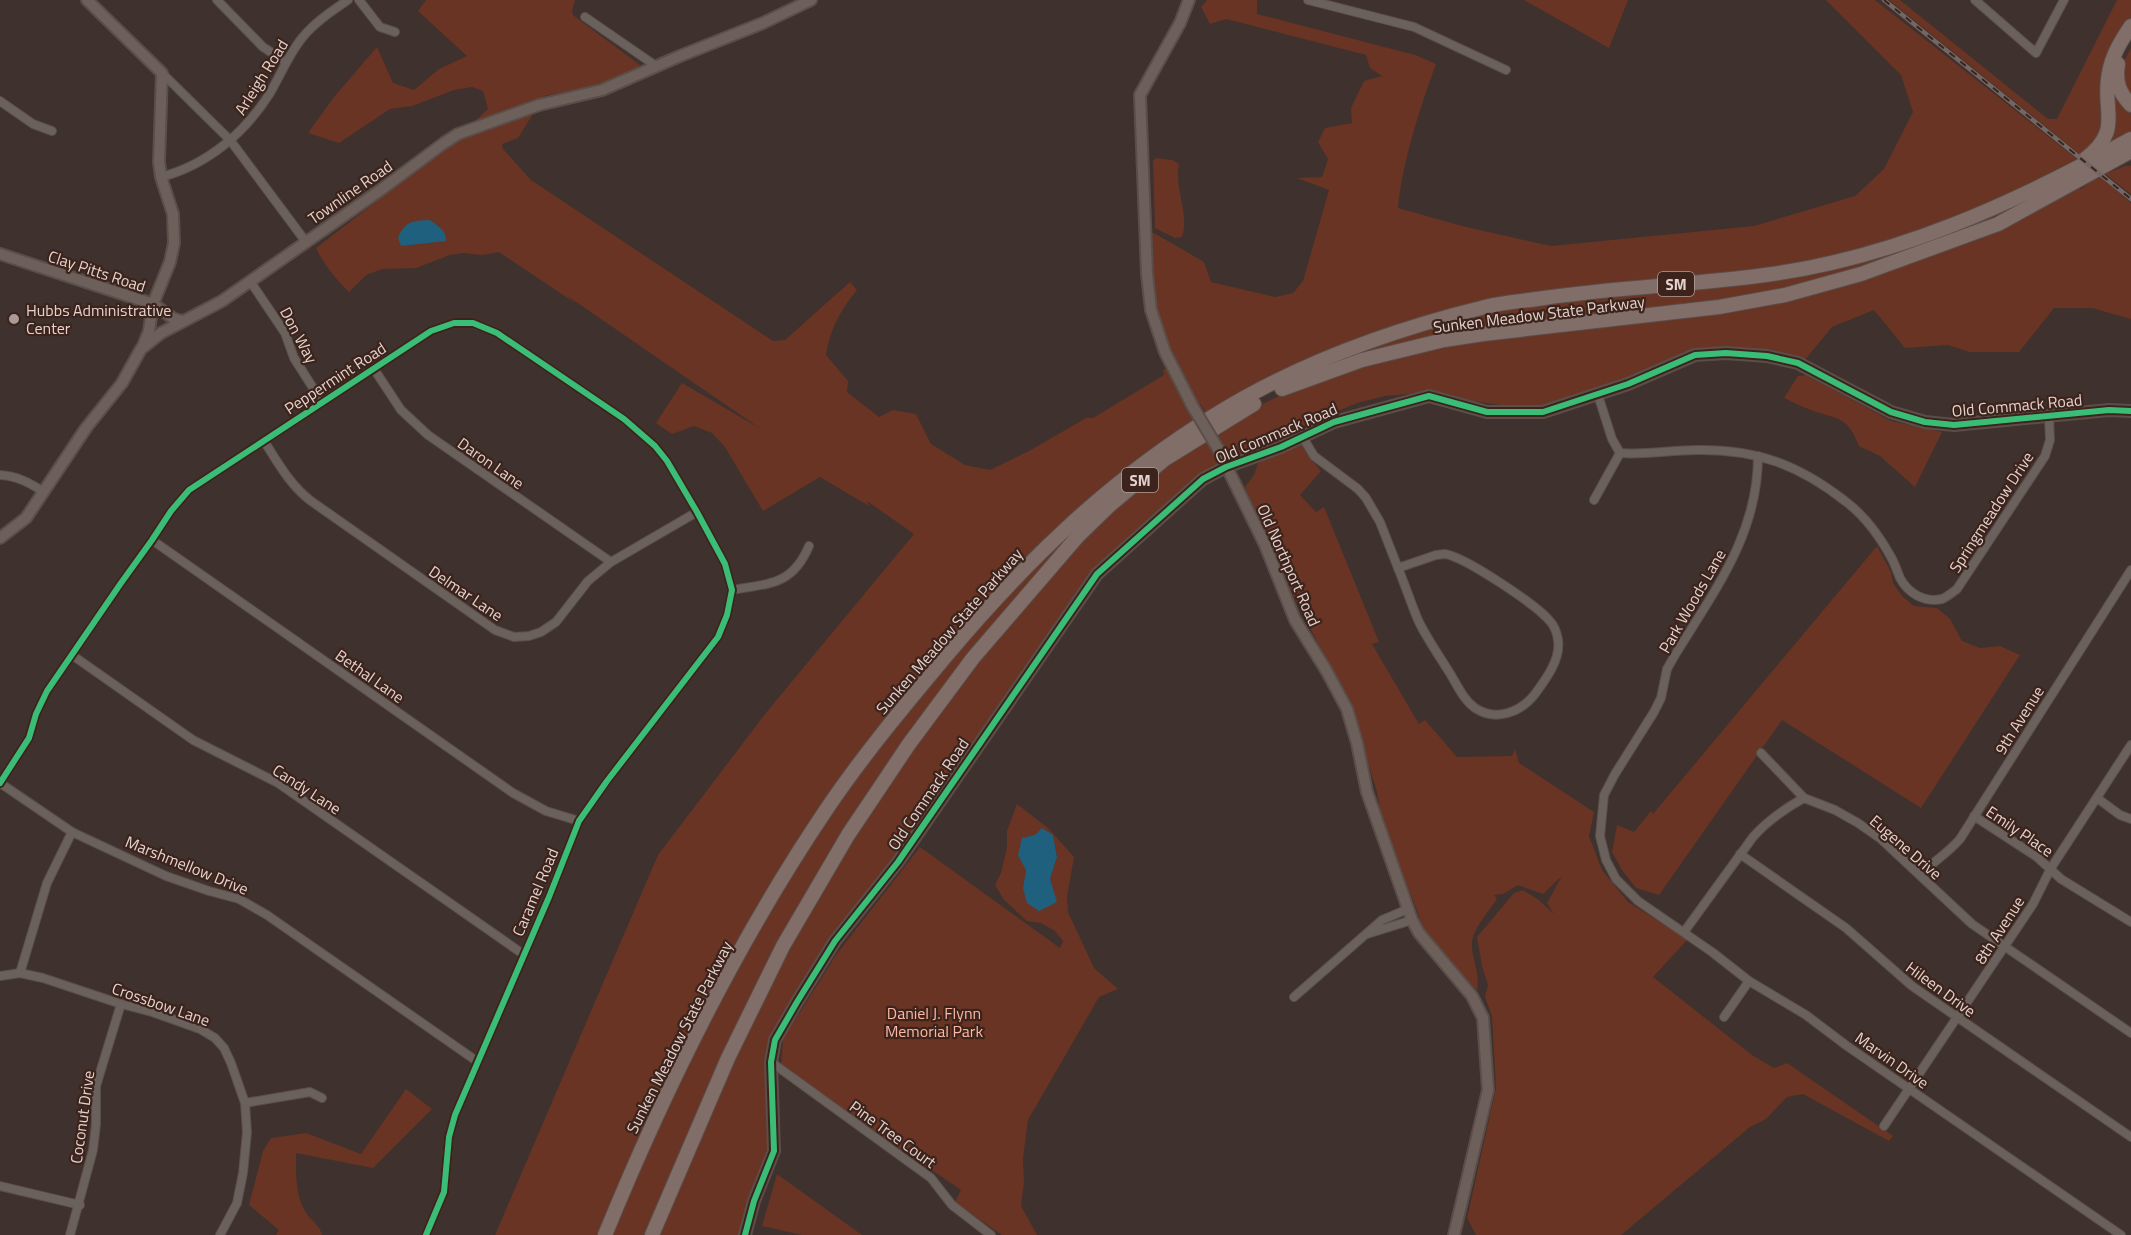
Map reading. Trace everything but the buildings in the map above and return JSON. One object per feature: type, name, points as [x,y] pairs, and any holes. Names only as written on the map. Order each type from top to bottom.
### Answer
[{"type":"highway","points":[[2056,180],[2091,154],[2106,135],[2110,122],[2108,75],[2115,51],[2131,26]]},
{"type":"highway","points":[[2131,42],[2118,64],[2116,76],[2123,98],[2131,105]]},
{"type":"highway","name":"Sunken Meadow State Parkway","points":[[605,1235],[639,1152],[696,1034],[776,889],[830,805],[889,724],[981,615],[1034,558],[1075,519],[1142,464],[1217,413],[1369,340],[1492,305],[1577,293],[1762,276],[1875,252],[1938,232],[2056,180],[2131,139]]},
{"type":"highway","name":"Sunken Meadow State Parkway","points":[[652,1235],[728,1058],[783,946],[848,835],[923,724],[973,658],[1037,582],[1078,536],[1110,505],[1165,459],[1232,416],[1278,391],[1362,360],[1444,340],[1483,334],[1648,317],[1719,307],[1785,295],[1861,274],[1998,224],[2131,151]]},
{"type":"highway","points":[[2107,166],[2131,163]]},
{"type":"street","points":[[217,0],[263,47],[286,62]]},
{"type":"street","name":"Arleigh Road","points":[[161,177],[181,172],[245,128],[272,90],[303,36],[348,0]]},
{"type":"street","points":[[359,0],[380,27],[395,32]]},
{"type":"street","name":"Townline Road","points":[[0,538],[26,518],[86,428],[122,382],[141,350],[161,333],[222,301],[459,134],[539,105],[602,90],[763,23],[811,0]]},
{"type":"street","name":"Old Northport Road","points":[[1189,0],[1180,22],[1140,95],[1147,274],[1151,310],[1166,351],[1193,407],[1250,510],[1295,620],[1347,709],[1353,726],[1367,792],[1412,920],[1419,933],[1472,996],[1483,1018],[1488,1090],[1454,1235]]},
{"type":"street","points":[[1308,0],[1414,27],[1506,70]]},
{"type":"street","points":[[1975,0],[2036,53],[2064,0]]},
{"type":"street","points":[[90,1],[230,140],[306,242]]},
{"type":"street","points":[[585,17],[656,66]]},
{"type":"street","points":[[141,350],[149,331],[153,304],[170,262],[174,243],[172,214],[159,162],[162,73]]},
{"type":"street","points":[[0,101],[33,124],[51,131]]},
{"type":"street","name":"Clay Pitts Road","points":[[0,254],[153,304],[174,319],[183,321]]},
{"type":"street","name":"Don Way","points":[[250,281],[285,333],[294,358],[322,402]]},
{"type":"street","name":"Peppermint Road","points":[[0,783],[29,738],[36,714],[47,691],[171,511],[189,490],[431,331],[454,323],[473,323],[497,333],[640,431],[667,461],[697,512],[725,564],[732,590]]},
{"type":"street","name":"Old Commack Road","points":[[745,1235],[754,1201],[774,1151],[771,1062],[775,1040],[835,941],[898,862],[1097,574],[1203,479],[1226,467],[1281,447],[1326,425],[1429,396],[1487,412],[1528,413],[1555,410],[1628,384],[1695,355],[1726,353],[1767,356],[1798,363],[1891,412],[1925,422],[1954,425],[2109,410],[2131,411]]},
{"type":"street","name":"Daron Lane","points":[[374,369],[401,410],[428,435],[611,562]]},
{"type":"street","points":[[1594,500],[1620,453],[1612,440],[1598,395]]},
{"type":"street","name":"Springmeadow Drive","points":[[1620,453],[1641,455],[1698,450],[1730,451],[1758,456],[1794,467],[1827,486],[1855,508],[1876,534],[1907,589],[1920,598],[1942,599],[1957,589],[2044,456],[2050,440],[2049,417]]},
{"type":"street","points":[[1302,436],[1314,456],[1358,489],[1366,498],[1380,522],[1398,568],[1419,621],[1465,698],[1476,708],[1489,714],[1503,715],[1523,707],[1541,686],[1558,653],[1558,641],[1551,622],[1535,607],[1453,555],[1436,555],[1398,568]]},
{"type":"street","name":"Delmar Lane","points":[[264,441],[298,491],[495,630],[514,637],[541,632],[556,622],[588,581],[611,562],[697,512]]},
{"type":"street","name":"Park Woods Lane","points":[[1647,908],[1621,885],[1606,860],[1600,836],[1604,795],[1654,712],[1661,698],[1667,669],[1748,527],[1757,482],[1758,456]]},
{"type":"street","points":[[0,475],[27,482],[44,492]]},
{"type":"street","name":"Bethal Lane","points":[[152,540],[513,793],[546,811],[579,821]]},
{"type":"street","points":[[732,590],[758,588],[794,571],[803,560],[809,546]]},
{"type":"street","name":"9th Avenue","points":[[1920,875],[1949,851],[1974,816],[2131,570]]},
{"type":"street","name":"Caramel Road","points":[[426,1235],[444,1192],[449,1137],[455,1115],[549,897],[579,821],[718,637],[727,615],[732,590]]},
{"type":"street","name":"Candy Lane","points":[[72,655],[193,740],[278,783],[523,954]]},
{"type":"street","name":"8th Avenue","points":[[1884,1126],[2033,904],[2051,868],[2131,745]]},
{"type":"street","points":[[1684,932],[1766,822],[1804,798],[1761,753]]},
{"type":"street","name":"Marshmellow Drive","points":[[0,783],[72,832],[166,876],[239,899],[267,915],[478,1062]]},
{"type":"street","name":"Eugene Drive","points":[[1804,798],[1835,810],[1881,839],[1972,924],[2131,1033]]},
{"type":"street","points":[[2097,798],[2120,815],[2131,819]]},
{"type":"street","name":"Emily Place","points":[[1974,816],[2037,857],[2061,879],[2131,922]]},
{"type":"street","points":[[20,973],[47,883],[72,832]]},
{"type":"street","name":"Hileen Drive","points":[[1740,854],[1846,928],[1912,986],[2131,1137]]},
{"type":"street","name":"Marvin Drive","points":[[1647,908],[1712,952],[1749,981],[1806,1015],[2121,1235]]},
{"type":"street","points":[[1294,997],[1382,920],[1408,909]]},
{"type":"street","points":[[1363,936],[1412,920]]},
{"type":"street","name":"Crossbow Lane","points":[[0,976],[20,973],[43,978],[172,1019],[200,1029],[224,1048],[245,1103],[247,1132],[237,1203],[220,1235]]},
{"type":"street","points":[[1724,1017],[1749,981]]},
{"type":"street","name":"Coconut Drive","points":[[70,1235],[80,1205],[93,1150],[96,1086],[121,1004]]},
{"type":"street","name":"Pine Tree Court","points":[[771,1062],[931,1178],[952,1205],[991,1235]]},
{"type":"street","points":[[245,1103],[310,1092],[322,1098]]},
{"type":"street","points":[[0,1186],[80,1205]]},
{"type":"green space","points":[[426,0],[575,0],[573,15],[640,65],[632,72],[608,82],[544,96],[518,138],[502,144],[503,149],[531,180],[773,341],[785,340],[850,282],[857,290],[837,321],[826,355],[848,381],[847,392],[879,417],[893,410],[916,414],[931,444],[965,465],[990,470],[1029,451],[1086,418],[1093,418],[1164,375],[1163,370],[1166,369],[1174,378],[1195,422],[1061,525],[810,826],[600,1235],[495,1235],[658,855],[765,714],[914,534],[867,501],[869,506],[820,477],[763,511],[725,447],[712,433],[694,426],[672,434],[656,423],[682,383],[761,429],[566,295],[575,303],[499,252],[482,255],[463,253],[450,255],[416,268],[382,269],[366,275],[349,292],[339,282],[316,248],[448,146],[488,109],[483,91],[472,87],[454,90],[412,106],[390,109],[339,143],[308,133],[334,97],[377,47],[393,83],[414,90],[439,69],[467,56],[418,11]]},
{"type":"green space","points":[[1207,0],[1257,0],[1257,14],[1415,55],[1436,64],[1408,154],[1398,208],[1462,226],[1551,246],[1754,226],[1855,196],[1884,169],[1913,112],[1901,75],[1826,0],[1875,0],[2077,159],[1939,227],[1813,263],[1425,317],[1229,401],[1227,399],[1206,413],[1200,404],[1198,405],[1184,379],[1159,322],[1151,285],[1149,232],[1204,262],[1211,282],[1275,297],[1293,293],[1303,281],[1329,190],[1297,178],[1322,177],[1328,159],[1318,142],[1325,128],[1352,123],[1351,108],[1364,81],[1382,76],[1370,68],[1366,55],[1226,19],[1210,24],[1201,7]]},
{"type":"green space","points":[[1524,0],[1628,0],[1609,48]]},
{"type":"green space","points":[[1889,0],[1900,0],[2048,119],[2057,119],[2117,0],[2131,0],[2131,22],[2118,42],[2107,128],[2082,156]]},
{"type":"green space","points":[[2131,48],[2131,99],[2124,87],[2122,74]]},
{"type":"green space","points":[[2118,57],[2131,109],[2131,131],[2104,147]]},
{"type":"green space","points":[[1156,158],[1172,160],[1179,164],[1178,183],[1184,220],[1182,237],[1175,238],[1155,228],[1153,161]]},
{"type":"green space","points":[[2131,166],[2131,194],[2105,174]]},
{"type":"green space","points":[[2099,176],[2131,203],[2131,319],[2092,308],[2054,308],[2019,352],[1970,352],[1948,345],[1905,348],[1874,310],[1832,327],[1804,361],[1758,350],[1686,354],[1575,397],[1542,406],[1500,405],[1420,393],[1385,396],[1357,403],[1234,459],[1229,459],[1215,429],[1305,384],[1361,364],[1434,346],[1773,301],[2078,188],[2081,189]]},
{"type":"green space","points":[[1945,233],[1947,238],[1812,283],[1698,307],[1636,314],[1333,364],[1330,360],[1366,345],[1503,308],[1694,286]]},
{"type":"green space","points":[[1806,375],[1891,421],[1942,432],[1915,487],[1880,456],[1859,446],[1855,436],[1841,420],[1784,398],[1798,376]]},
{"type":"green space","points":[[1204,437],[1219,464],[1099,568],[902,850],[819,960],[769,1064],[768,1147],[744,1235],[656,1235],[736,1051],[798,926],[864,815],[940,708],[1078,541],[1142,482]]},
{"type":"green space","points":[[1301,441],[1306,453],[1321,471],[1300,495],[1316,512],[1324,507],[1379,642],[1372,644],[1419,724],[1425,720],[1457,757],[1512,756],[1515,749],[1519,763],[1594,812],[1589,836],[1602,870],[1628,902],[1688,939],[1653,977],[1752,1055],[1774,1068],[1787,1063],[1893,1136],[1889,1141],[1803,1094],[1787,1097],[1766,1119],[1750,1127],[1621,1235],[1476,1235],[1467,1218],[1496,1088],[1492,1016],[1485,997],[1488,985],[1477,937],[1514,893],[1523,890],[1539,900],[1554,914],[1547,903],[1562,876],[1543,894],[1518,885],[1503,894],[1494,895],[1497,899],[1477,927],[1473,937],[1477,990],[1424,935],[1418,913],[1382,821],[1377,792],[1350,705],[1293,595],[1268,530],[1245,487],[1254,475],[1258,463]]},
{"type":"green space","points":[[1094,514],[1035,575],[994,624],[840,840],[647,1235],[608,1235],[634,1172],[745,952],[814,836],[886,735],[1033,565]]},
{"type":"green space","points":[[1877,546],[1891,572],[1893,583],[1902,596],[1914,606],[1937,608],[1950,619],[1962,641],[1980,648],[2000,646],[2020,655],[1921,808],[1782,720],[1659,895],[1636,888],[1612,852],[1617,825],[1634,832],[1651,811],[1653,814]]},
{"type":"green space","name":"Daniel J. Flynn Memorial Park","points":[[1017,804],[1048,828],[1074,857],[1067,897],[1068,912],[1094,968],[1118,989],[1099,997],[1028,1120],[1023,1158],[1024,1182],[1021,1206],[1037,1235],[1002,1235],[955,1202],[961,1190],[781,1067],[783,1039],[836,955],[920,847],[1060,948],[1063,941],[1055,931],[1041,923],[1027,921],[1004,900],[995,885],[1001,873],[1007,848],[1007,831]],"holes":[[[1053,835],[1057,857],[1050,879],[1023,888],[1026,870]]]},
{"type":"green space","points":[[406,1089],[432,1109],[373,1168],[296,1153],[299,1197],[305,1211],[322,1235],[276,1235],[279,1230],[249,1205],[263,1151],[271,1138],[306,1133],[361,1154]]},
{"type":"green space","points":[[777,1174],[862,1235],[802,1235],[762,1226]]},
{"type":"water","points":[[430,220],[443,231],[446,241],[401,246],[398,238],[406,225]]},
{"type":"water","points":[[1042,828],[1053,835],[1057,857],[1050,879],[1057,902],[1039,911],[1027,903],[1023,888],[1026,870],[1018,855],[1022,838],[1035,835]]},
{"type":"railway","points":[[1884,0],[2131,199]]},
{"type":"cycle path","points":[[0,783],[29,738],[36,714],[47,691],[171,511],[189,490],[431,331],[454,323],[473,323],[497,333],[624,419],[655,446],[667,461],[725,564],[732,590],[727,615],[718,637],[579,821],[549,897],[455,1115],[449,1137],[444,1192],[426,1235]]},
{"type":"cycle path","points":[[745,1235],[754,1201],[774,1151],[771,1062],[775,1040],[797,1002],[835,941],[898,862],[1097,574],[1203,479],[1226,467],[1281,447],[1334,422],[1429,396],[1487,412],[1543,412],[1628,384],[1695,355],[1726,353],[1767,356],[1798,363],[1891,412],[1925,422],[1954,425],[2109,410],[2131,411]]},
{"type":"place","name":"Hubbs Administrative Center","points":[[14,319]]}]
